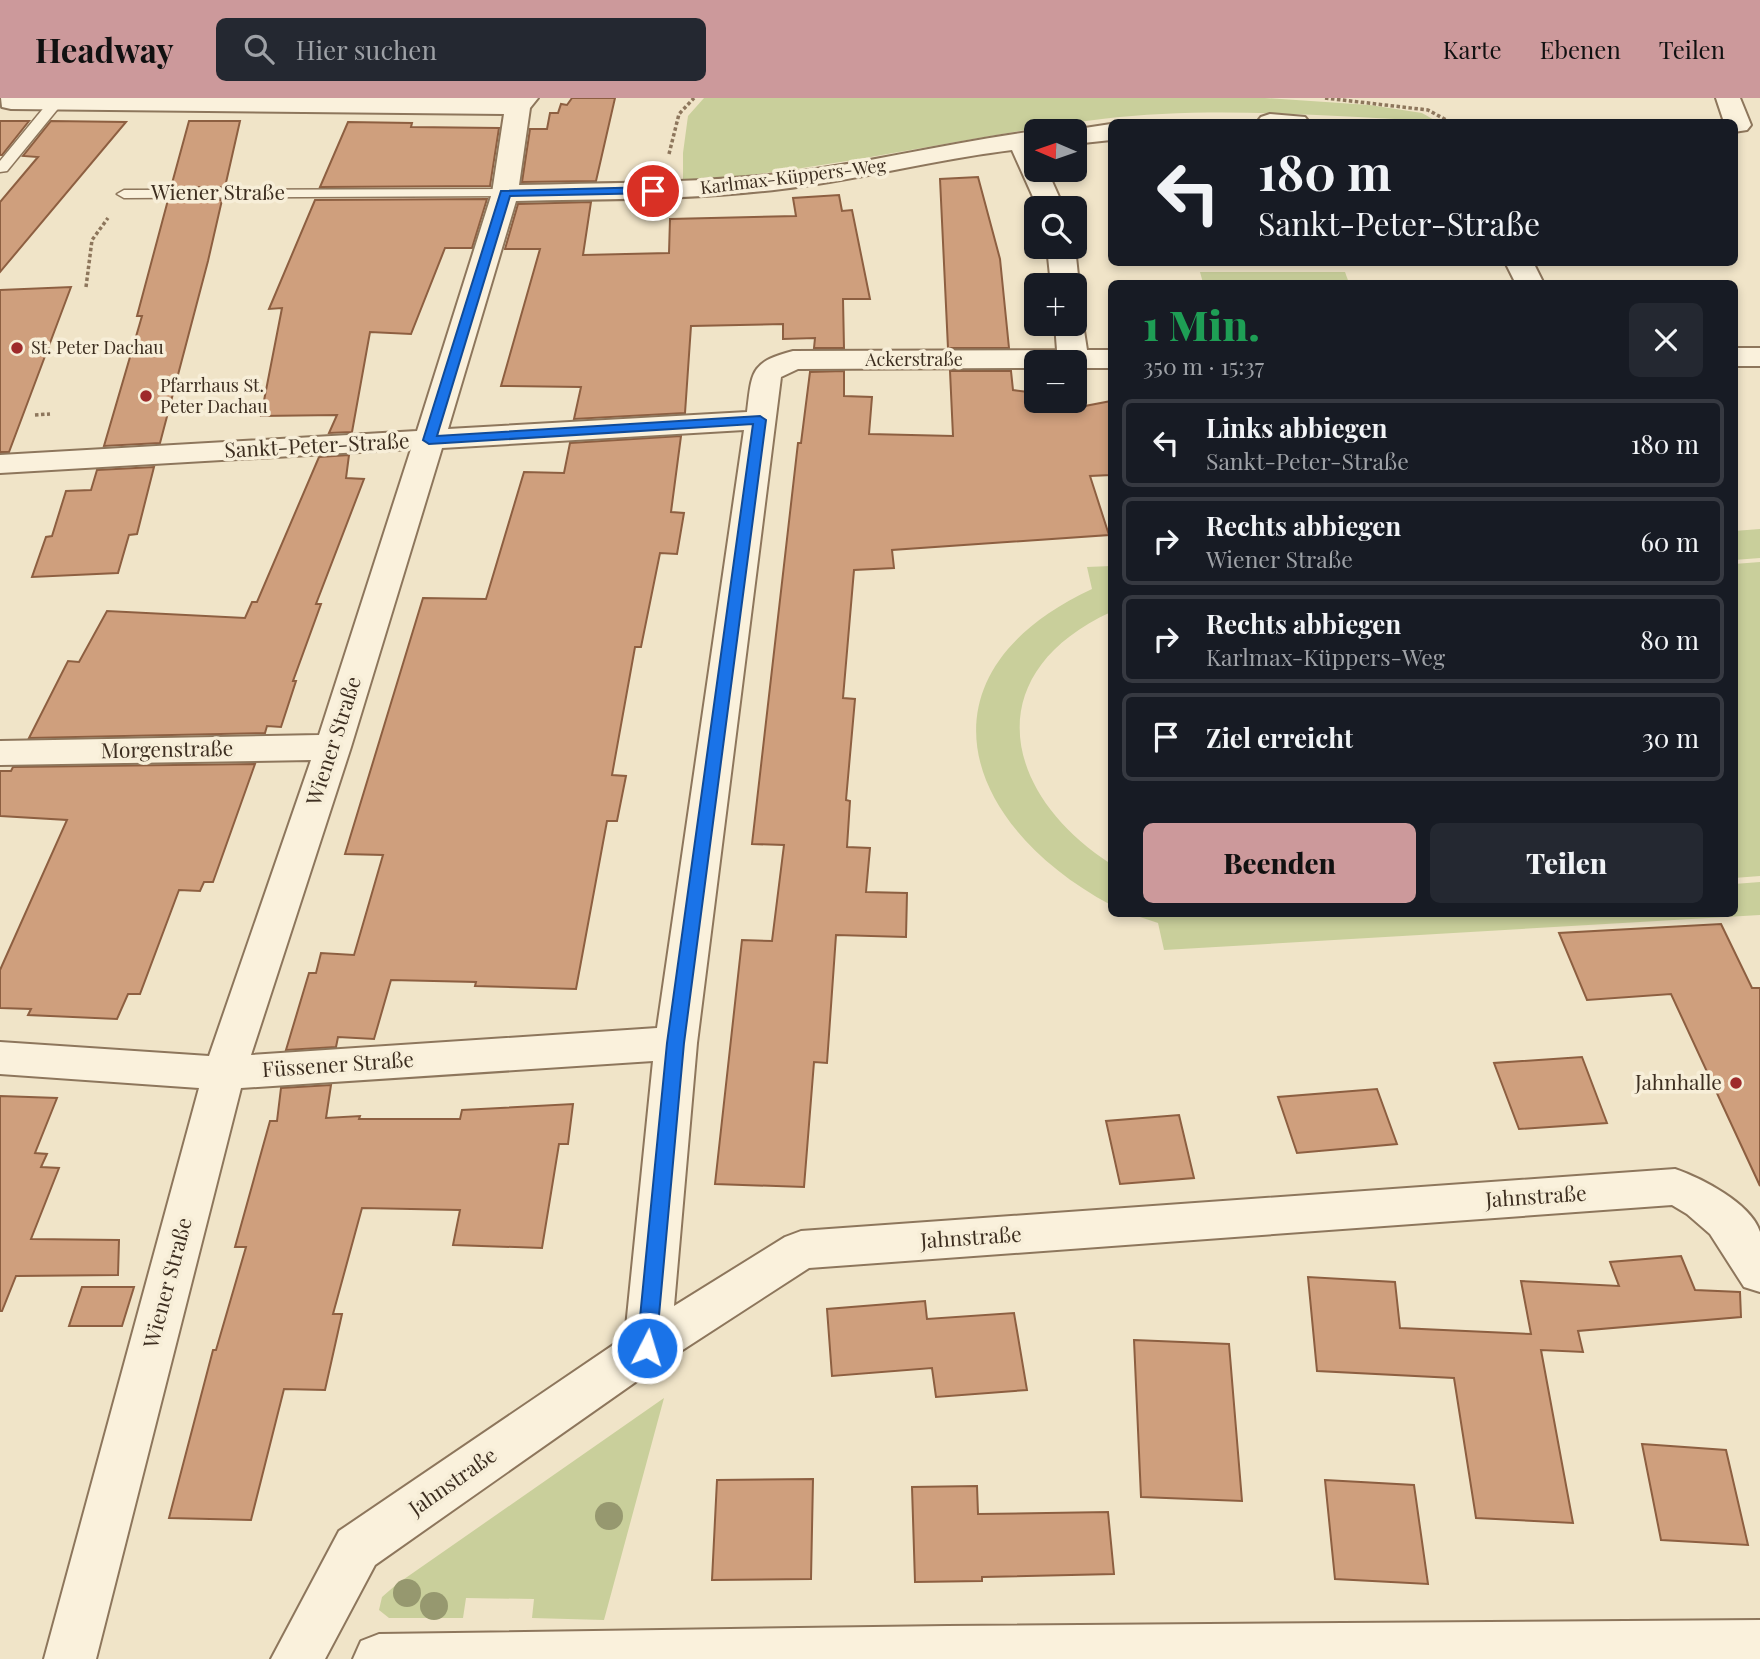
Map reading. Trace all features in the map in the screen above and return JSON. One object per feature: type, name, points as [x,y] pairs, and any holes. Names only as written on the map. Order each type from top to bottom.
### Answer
[{"type":"street","points":[[1728,98],[1744,126]]},
{"type":"street","points":[[11,102],[522,102],[505,193]]},
{"type":"street","points":[[1087,135],[1108,132]]},
{"type":"street","name":"Karlmax-Küppers-Weg","points":[[505,193],[671,190],[778,182],[846,173],[1024,141]]},
{"type":"street","name":"Wiener Straße","points":[[70,1659],[224,1073],[333,747],[505,193]]},
{"type":"street","points":[[1738,357],[1760,357]]},
{"type":"street","name":"Ackerstraße","points":[[760,420],[767,373],[793,360],[1024,359]]},
{"type":"street","name":"Ackerstraße","points":[[1087,359],[1108,359]]},
{"type":"street","points":[[647,1348],[676,1043],[760,420]]},
{"type":"street","name":"Sankt-Peter-Straße","points":[[0,464],[760,420]]},
{"type":"street","name":"Morgenstraße","points":[[0,753],[333,747]]},
{"type":"street","name":"Füssener Straße","points":[[0,1058],[224,1073],[676,1043]]},
{"type":"street","name":"Jahnstraße","points":[[297,1659],[358,1548],[647,1348],[801,1250],[1675,1188],[1695,1194],[1719,1214],[1746,1247],[1760,1273]]},
{"type":"street","points":[[379,1659],[974,1650],[1760,1645]]},
{"type":"lane","points":[[2,168],[56,102]]},
{"type":"lane","name":"Wiener Straße","points":[[124,194],[505,193]]},
{"type":"path","points":[[671,190],[669,156],[679,114],[694,98]]},
{"type":"path","points":[[1323,98],[1428,110],[1444,119]]},
{"type":"path","points":[[86,287],[92,240],[124,194]]},
{"type":"path","points":[[35,415],[50,414]]},
{"type":"green space","points":[[704,98],[1265,98],[1370,105],[1422,113],[1432,119],[1185,113],[1087,121],[1024,119],[1024,130],[789,170],[683,181],[683,153],[688,116]]},
{"type":"green space","points":[[1200,272],[1345,272],[1348,280],[1202,280]]},
{"type":"green space","points":[[1760,529],[1760,558],[1738,560],[1738,531]]},
{"type":"green space","points":[[1760,562],[1760,876],[1738,878],[1738,564]]},
{"type":"green space","points":[[1108,566],[1108,614],[1068,637],[1039,667],[1024,700],[1020,734],[1028,769],[1046,803],[1074,835],[1108,862],[1108,903],[1059,872],[1019,833],[991,792],[977,748],[979,705],[998,662],[1035,623],[1092,589],[1087,567]]},
{"type":"green space","points":[[1760,882],[1760,915],[1738,916],[1738,884]]},
{"type":"green space","points":[[1140,917],[1726,917],[1164,950],[1158,923]]},
{"type":"green space","points":[[664,1398],[604,1620],[532,1618],[534,1599],[466,1598],[463,1618],[389,1618],[379,1610],[382,1597],[397,1584]]},
{"type":"building","points":[[572,98],[615,98],[596,181],[522,182],[530,129],[547,129],[550,113],[558,113],[561,104],[567,105]]},
{"type":"building","points":[[0,121],[29,121],[2,155],[0,155]]},
{"type":"building","points":[[51,121],[126,122],[0,272],[0,202],[38,157],[23,156]]},
{"type":"building","points":[[189,121],[240,121],[225,187],[171,187]]},
{"type":"building","points":[[348,122],[412,123],[411,127],[499,128],[490,186],[320,187]]},
{"type":"building","points":[[978,177],[1000,259],[1009,348],[948,348],[940,179]]},
{"type":"building","points":[[839,195],[842,211],[852,210],[870,299],[843,299],[844,348],[814,348],[815,338],[783,339],[783,324],[691,326],[685,413],[574,419],[581,387],[501,386],[540,249],[505,249],[518,204],[591,202],[583,255],[669,253],[670,219],[796,216],[793,198]]},
{"type":"building","points":[[487,199],[472,248],[445,248],[411,334],[370,332],[352,432],[329,433],[337,415],[261,416],[282,308],[269,309],[315,200]]},
{"type":"building","points":[[168,200],[222,200],[208,261],[160,443],[104,446],[142,316],[137,316]]},
{"type":"building","name":"St. Peter Dachau","points":[[71,287],[9,452],[0,452],[0,290]]},
{"type":"building","points":[[844,371],[844,396],[872,397],[869,434],[953,436],[950,371],[1011,371],[1013,390],[1024,391],[1024,413],[1087,413],[1087,406],[1108,402],[1108,475],[1090,476],[1108,535],[892,550],[894,568],[854,570],[843,698],[855,699],[846,800],[850,801],[847,847],[870,848],[866,892],[907,893],[906,937],[836,935],[827,1063],[814,1062],[804,1187],[715,1184],[742,940],[772,941],[784,845],[752,844],[798,443],[801,443],[810,372]]},
{"type":"building","points":[[681,436],[671,512],[684,513],[677,554],[660,553],[641,647],[635,647],[612,775],[626,776],[617,821],[607,821],[576,989],[475,986],[476,982],[391,980],[374,1039],[338,1037],[336,1047],[286,1050],[309,973],[316,973],[321,953],[354,955],[383,855],[345,854],[423,598],[486,599],[524,472],[564,473],[570,443]]},
{"type":"building","points":[[349,455],[346,478],[364,479],[316,604],[321,604],[293,681],[296,681],[281,727],[267,726],[265,733],[29,738],[68,661],[79,662],[107,611],[245,618],[252,602],[257,602],[319,457]]},
{"type":"building","points":[[154,467],[137,534],[129,535],[118,573],[32,577],[46,537],[52,536],[66,491],[91,490],[97,470]]},
{"type":"building","points":[[255,764],[213,882],[204,882],[200,891],[179,890],[140,994],[128,994],[117,1019],[28,1015],[31,1009],[0,1008],[0,970],[67,820],[0,816],[0,771],[11,771],[13,767]]},
{"type":"building","points":[[1721,924],[1752,988],[1760,988],[1760,1186],[1671,994],[1587,1000],[1559,933]]},
{"type":"building","points":[[1582,1057],[1607,1123],[1519,1129],[1494,1063]]},
{"type":"building","points":[[331,1085],[326,1118],[360,1116],[359,1119],[460,1119],[462,1110],[573,1104],[568,1144],[559,1144],[542,1248],[453,1245],[460,1210],[362,1208],[333,1314],[342,1314],[325,1390],[284,1389],[251,1520],[169,1518],[213,1350],[216,1350],[246,1247],[235,1247],[270,1121],[277,1121],[281,1088]]},
{"type":"building","points":[[1377,1089],[1397,1144],[1297,1153],[1278,1097]]},
{"type":"building","points":[[0,1096],[57,1098],[35,1153],[47,1154],[41,1167],[59,1168],[31,1239],[119,1240],[118,1275],[16,1276],[2,1311],[0,1311]]},
{"type":"building","points":[[1179,1115],[1194,1178],[1120,1184],[1106,1121]]},
{"type":"building","points":[[1681,1256],[1695,1290],[1740,1292],[1741,1317],[1578,1331],[1583,1352],[1541,1350],[1573,1523],[1476,1518],[1454,1378],[1317,1371],[1308,1277],[1395,1282],[1400,1328],[1531,1334],[1521,1281],[1619,1286],[1610,1262]]},
{"type":"building","points":[[82,1287],[134,1287],[122,1326],[69,1326]]},
{"type":"building","points":[[925,1301],[927,1319],[1014,1313],[1027,1390],[936,1397],[932,1368],[832,1376],[827,1309]]},
{"type":"building","points":[[1134,1340],[1229,1344],[1242,1501],[1141,1497]]},
{"type":"building","points":[[1642,1444],[1726,1450],[1748,1545],[1661,1540]]},
{"type":"building","points":[[813,1479],[811,1579],[712,1580],[717,1480]]},
{"type":"building","points":[[1325,1480],[1414,1485],[1428,1584],[1335,1579]]},
{"type":"building","points":[[977,1486],[978,1514],[1108,1512],[1114,1574],[982,1577],[982,1581],[915,1582],[912,1487]]},
{"type":"place","name":"St. Peter Dachau","points":[[17,348]]},
{"type":"place","name":"Pfarrhaus St. Peter Dachau","points":[[146,396]]},
{"type":"place","name":"Jahnhalle","points":[[1736,1083]]},
{"type":"route","points":[[647,1348],[676,1043],[760,420],[429,440],[505,193],[653,191]]}]
